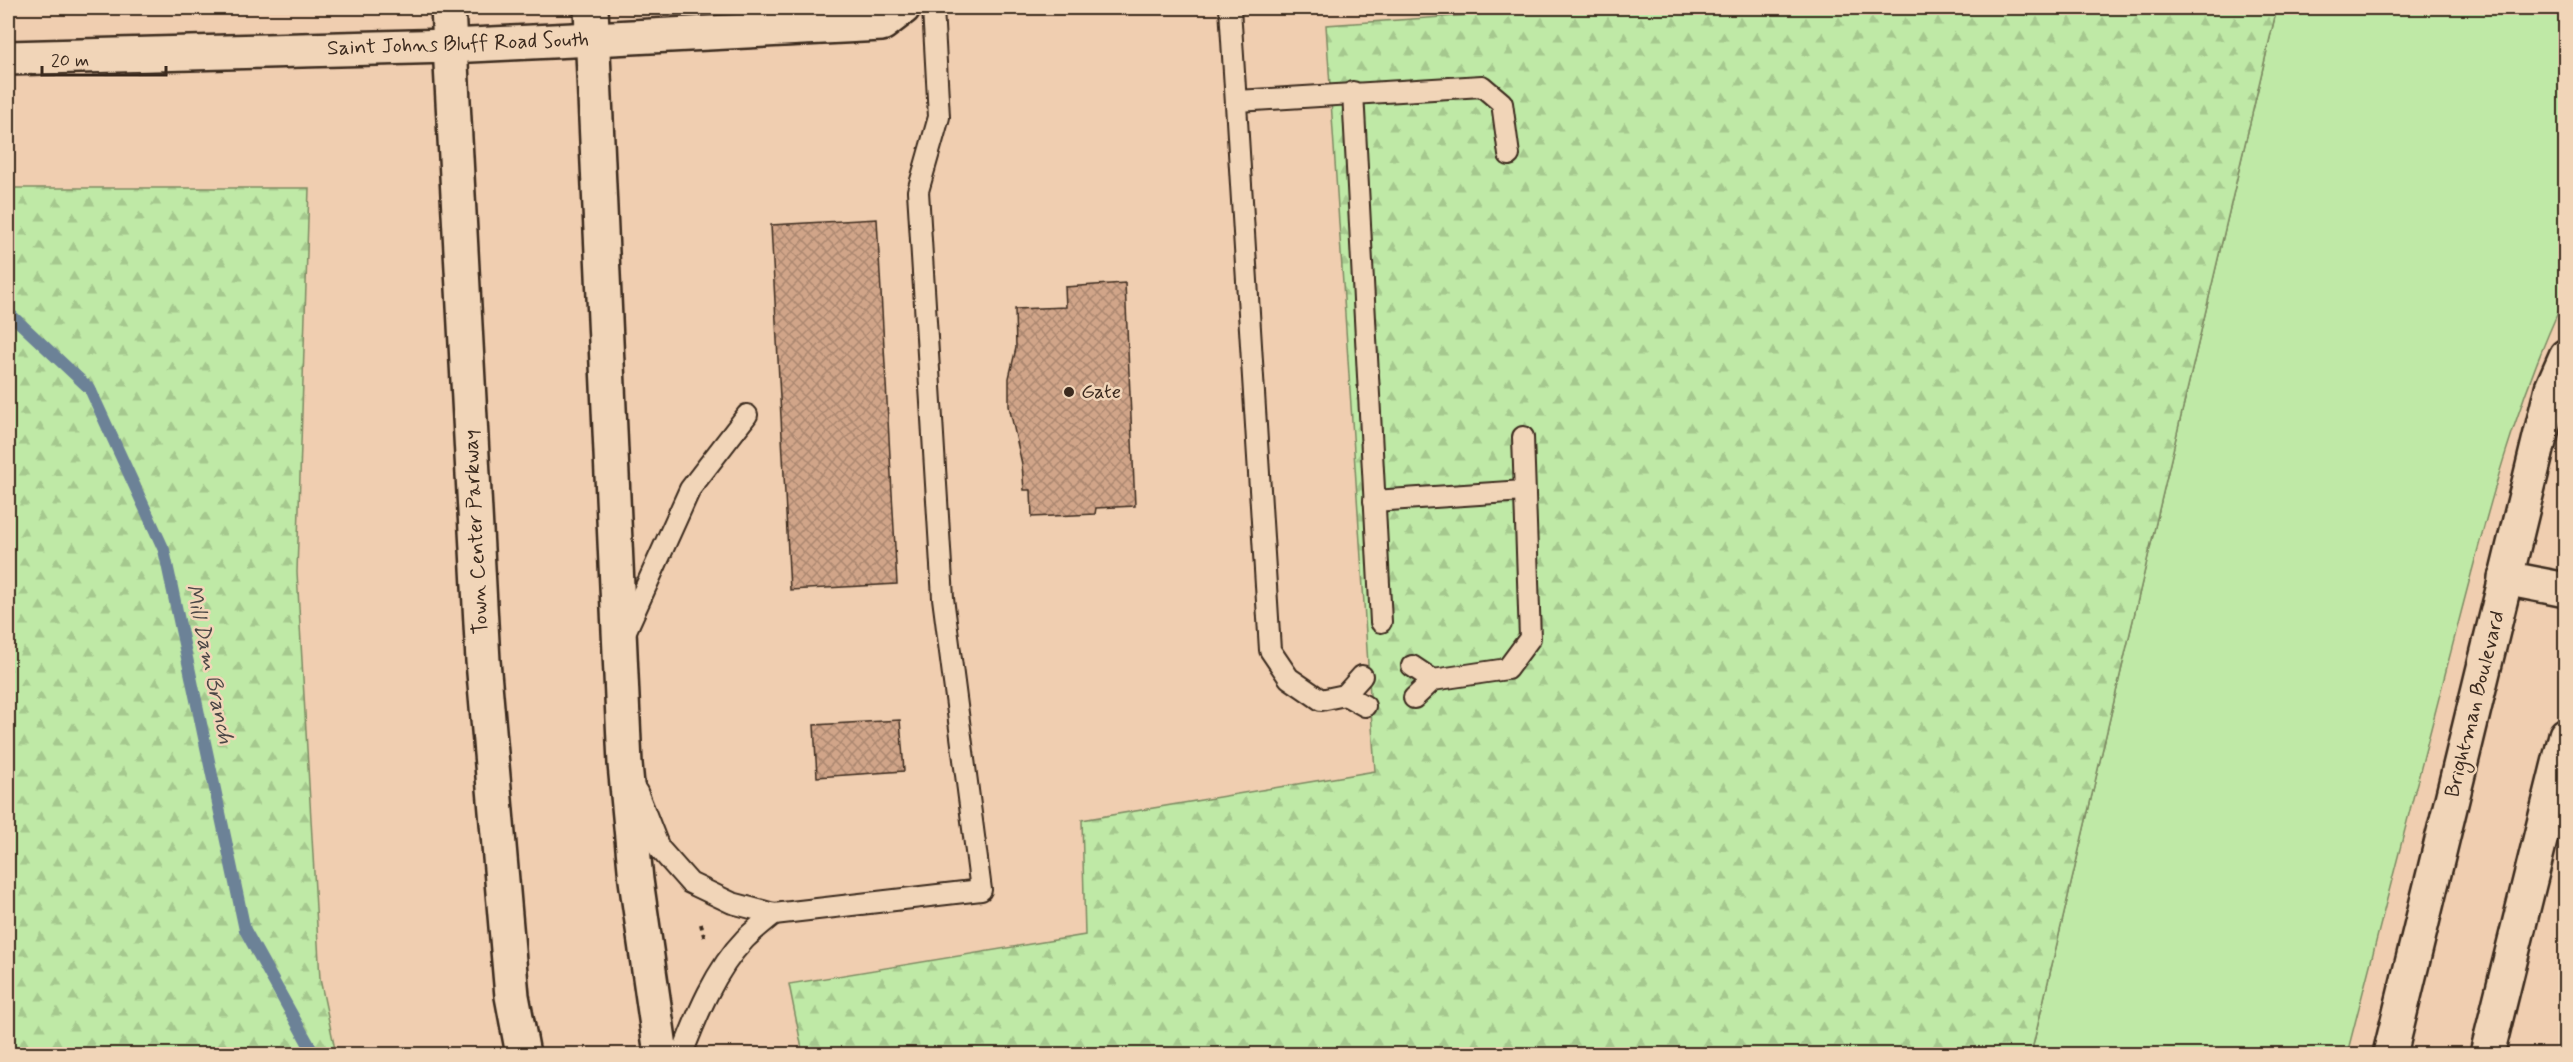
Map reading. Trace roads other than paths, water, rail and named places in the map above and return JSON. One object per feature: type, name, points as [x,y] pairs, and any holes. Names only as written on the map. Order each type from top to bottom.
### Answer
[{"type":"main road","name":"Town Center Parkway","points":[[448,8],[483,661],[512,996],[523,1054]]},
{"type":"main road","name":"Saint Johns Bluff Road South","points":[[8,58],[450,46],[592,23],[882,24],[903,8]]},
{"type":"main road","points":[[592,23],[626,764],[636,880],[661,1054]]},
{"type":"main road","name":"Brightman Boulevard","points":[[2390,1054],[2552,388],[2565,356]]},
{"type":"main road","points":[[2505,578],[2565,590]]},
{"type":"main road","points":[[2487,1054],[2565,735]]},
{"type":"lane","points":[[626,764],[659,848],[690,883],[732,903],[774,914],[981,890],[944,598],[918,191],[939,117],[933,8]]},
{"type":"lane","points":[[1230,8],[1270,650],[1289,678],[1322,700],[1345,695],[1362,676]]},
{"type":"lane","points":[[1237,101],[1353,92],[1482,86],[1502,103],[1509,155]]},
{"type":"lane","points":[[1353,92],[1381,622]]},
{"type":"lane","points":[[620,646],[690,489],[747,415]]},
{"type":"lane","points":[[1414,698],[1433,680],[1507,669],[1530,638],[1522,437]]},
{"type":"lane","points":[[1374,501],[1524,491]]},
{"type":"lane","points":[[1412,666],[1433,680]]},
{"type":"lane","points":[[1345,695],[1365,706]]},
{"type":"lane","points":[[682,1054],[694,1022],[719,975],[744,940],[774,914]]},
{"type":"waterway","name":"Mill Dam Branch","points":[[8,312],[90,389],[164,550],[245,930],[314,1054]]},
{"type":"place","name":"Gate","points":[[1069,392]]}]
